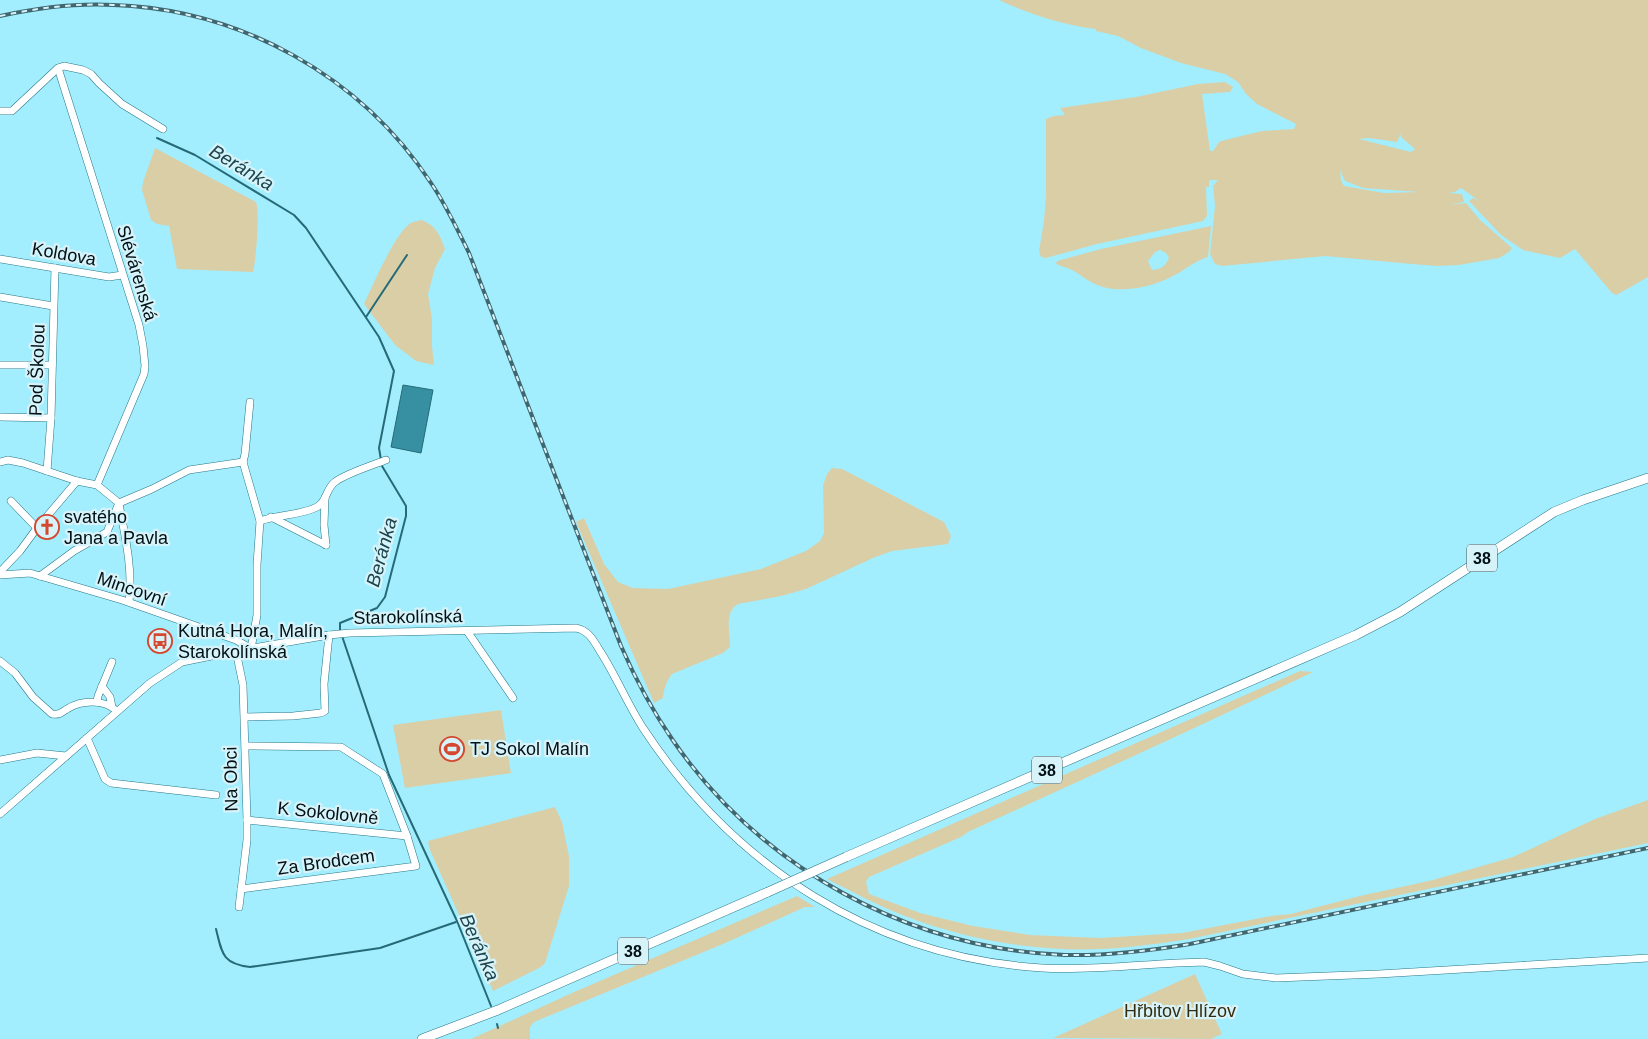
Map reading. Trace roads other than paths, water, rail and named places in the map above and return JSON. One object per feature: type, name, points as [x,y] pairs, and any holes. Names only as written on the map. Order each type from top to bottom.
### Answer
[{"type":"main road","name":"38","points":[[422,1039],[493,1012],[1375,626],[1411,606],[1554,512],[1648,478]]},
{"type":"street","points":[[0,111],[12,111],[58,68],[64,66],[83,70],[91,74],[122,104],[162,128]]},
{"type":"street","name":"Slévárenská","points":[[58,68],[139,325],[143,346],[144,374],[97,484]]},
{"type":"street","name":"Koldova","points":[[0,259],[109,277],[122,275]]},
{"type":"street","name":"Pod Školou","points":[[47,471],[55,268]]},
{"type":"street","points":[[0,297],[53,306]]},
{"type":"street","points":[[0,365],[52,365]]},
{"type":"street","points":[[250,402],[243,462],[260,521],[257,565],[257,615],[250,649]]},
{"type":"street","points":[[0,417],[50,418]]},
{"type":"street","points":[[0,462],[8,460],[23,463],[77,481],[97,484],[119,503],[129,563],[131,590],[129,602]]},
{"type":"street","points":[[260,521],[270,517],[291,515],[316,507],[325,498],[335,481],[386,460]]},
{"type":"street","points":[[40,576],[74,551],[106,532],[119,503],[189,470],[243,462]]},
{"type":"street","points":[[0,574],[77,481]]},
{"type":"street","points":[[270,517],[326,545],[324,525],[325,498]]},
{"type":"street","points":[[11,501],[37,528]]},
{"type":"street","name":"Mincovní","points":[[0,574],[14,573],[40,576],[129,602],[236,640],[250,649]]},
{"type":"street","name":"Starokolínská","points":[[0,814],[87,738],[115,709],[182,662],[337,634],[576,628],[590,635],[613,671],[643,728],[675,772],[711,814],[754,855],[795,885],[843,913],[886,933],[947,953],[999,963],[1065,969],[1204,962],[1243,974],[1276,978],[1389,974],[1648,958]]},
{"type":"street","points":[[467,631],[513,698]]},
{"type":"street","points":[[245,716],[293,716],[325,711],[324,684],[329,635]]},
{"type":"street","name":"Na Obci","points":[[236,651],[243,685],[247,820],[247,840],[239,907]]},
{"type":"street","points":[[0,661],[15,674],[33,697],[52,714],[61,714],[68,708],[76,705],[97,702],[115,709]]},
{"type":"street","points":[[97,702],[112,662]]},
{"type":"street","points":[[102,686],[110,697],[115,709]]},
{"type":"street","points":[[87,738],[105,779],[110,783],[216,795]]},
{"type":"street","points":[[246,746],[341,747],[383,774],[406,836]]},
{"type":"street","points":[[0,760],[37,753],[66,756]]},
{"type":"street","name":"K Sokolovně","points":[[247,820],[406,836]]},
{"type":"street","name":"Za Brodcem","points":[[241,889],[416,866],[406,836]]},
{"type":"water","points":[[403,385],[433,390],[421,453],[391,447]]},
{"type":"waterway","name":"Beránka","points":[[157,138],[195,155],[294,215],[306,228],[379,337],[394,371],[379,448],[382,466],[406,506],[406,516],[385,597],[377,608],[340,623],[340,632]]},
{"type":"waterway","points":[[366,317],[407,255]]},
{"type":"waterway","name":"Beránka","points":[[342,636],[389,775],[457,921],[491,1006]]},
{"type":"waterway","points":[[216,929],[225,956],[234,963],[250,967],[380,948],[456,922]]},
{"type":"waterway","name":"Beránka","points":[[497,1024],[498,1028]]},
{"type":"railway","points":[[0,16],[56,7],[113,5],[160,9],[206,19],[251,35],[293,55],[333,81],[370,111],[402,145],[431,183],[469,253],[621,646],[638,682],[658,717],[672,739],[708,785],[749,826],[794,862],[843,893],[895,918],[950,937],[1007,949],[1065,955],[1096,955],[1190,944],[1648,848]]},
{"type":"place","name":"svatého Jana a Pavla","points":[[47,527]]},
{"type":"place","name":"Kutná Hora, Malín, Starokolínská","points":[[160,641]]},
{"type":"place","name":"TJ Sokol Malín","points":[[452,749]]},
{"type":"park label","name":"Hřbitov Hlízov","points":[[1180,1011]]}]
